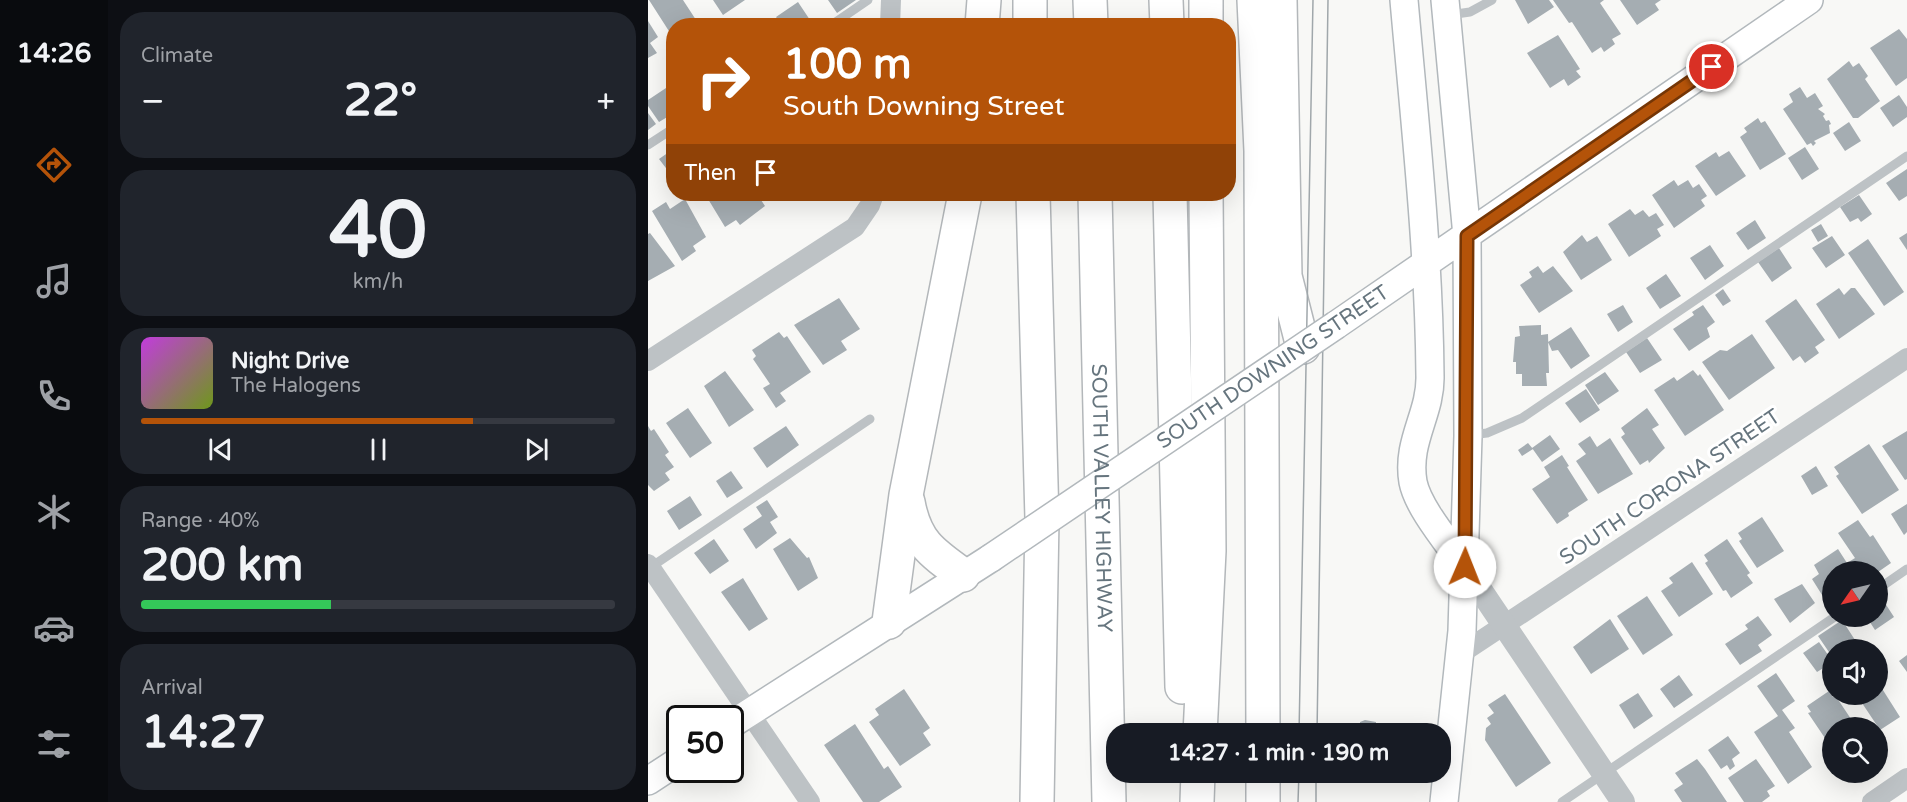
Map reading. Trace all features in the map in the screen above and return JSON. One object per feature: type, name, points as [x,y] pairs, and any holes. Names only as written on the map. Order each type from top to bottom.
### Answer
[{"type":"highway","points":[[983,18],[984,0]]},
{"type":"highway","points":[[1030,0],[1030,18]]},
{"type":"highway","points":[[1090,0],[1091,18]]},
{"type":"highway","points":[[1166,0],[1167,18]]},
{"type":"highway","points":[[1206,0],[1206,18]]},
{"type":"highway","points":[[1254,0],[1261,162],[1263,723]]},
{"type":"highway","points":[[1280,0],[1285,276],[1303,347]]},
{"type":"highway","points":[[889,622],[906,495],[964,201]]},
{"type":"highway","points":[[1033,201],[1042,519],[1037,802]]},
{"type":"highway","name":"SOUTH VALLEY HIGHWAY","points":[[1095,201],[1109,802]]},
{"type":"highway","points":[[1170,201],[1183,723]]},
{"type":"highway","points":[[1201,723],[1209,551],[1206,201]]},
{"type":"highway","points":[[906,495],[911,521],[920,539],[932,553],[977,567]]},
{"type":"highway","points":[[1184,783],[1184,802]]},
{"type":"highway","points":[[1197,802],[1198,783]]},
{"type":"highway","points":[[1263,783],[1263,802]]},
{"type":"main road","points":[[1404,0],[1426,263],[1430,380],[1426,405],[1412,446],[1411,465],[1414,486],[1423,505],[1465,567]]},
{"type":"main road","name":"SOUTH DOWNING STREET","points":[[744,715],[977,567],[1359,310],[1809,0]]},
{"type":"main road","points":[[1444,802],[1459,655],[1465,567],[1468,436],[1467,236],[1445,8]]},
{"type":"main road","points":[[648,781],[666,769]]},
{"type":"street","points":[[890,18],[891,0]]},
{"type":"street","points":[[648,361],[855,227],[871,201]]},
{"type":"street","name":"SOUTH CORONA STREET","points":[[1459,655],[1505,627],[1907,358]]},
{"type":"street","points":[[649,566],[732,705]]},
{"type":"street","points":[[1465,567],[1623,802]]},
{"type":"street","points":[[744,723],[810,802]]},
{"type":"street","points":[[1872,802],[1907,778]]},
{"type":"lane","points":[[842,18],[868,0]]},
{"type":"lane","points":[[1445,8],[1470,12],[1492,0]]},
{"type":"lane","points":[[648,145],[666,133]]},
{"type":"lane","points":[[1468,436],[1487,433],[1522,418],[1907,156]]},
{"type":"lane","points":[[649,566],[870,419]]},
{"type":"lane","points":[[1888,581],[1907,569]]},
{"type":"lane","points":[[1562,802],[1822,625]]},
{"type":"building","points":[[649,0],[683,0],[695,18],[666,18],[666,27]]},
{"type":"building","points":[[713,0],[745,0],[723,15]]},
{"type":"building","points":[[828,0],[856,0],[837,13]]},
{"type":"building","points":[[1515,0],[1549,0],[1554,7],[1528,24]]},
{"type":"building","points":[[1553,0],[1604,0],[1600,3],[1621,34],[1612,39],[1615,44],[1604,52],[1601,47],[1592,53],[1572,22],[1569,23]]},
{"type":"building","points":[[1620,0],[1661,0],[1655,4],[1659,10],[1637,25]]},
{"type":"building","points":[[798,2],[809,18],[777,18]]},
{"type":"building","points":[[648,21],[658,37],[650,43],[657,53],[648,58]]},
{"type":"building","points":[[1899,29],[1907,39],[1907,78],[1896,86],[1870,48]]},
{"type":"building","points":[[1558,35],[1580,69],[1576,71],[1581,77],[1568,86],[1564,79],[1550,88],[1527,53]]},
{"type":"building","points":[[1849,61],[1853,67],[1859,63],[1868,76],[1865,79],[1880,101],[1858,118],[1853,118],[1827,79]]},
{"type":"building","points":[[1800,87],[1807,98],[1815,93],[1823,106],[1818,109],[1825,114],[1823,116],[1826,121],[1829,120],[1831,124],[1829,125],[1830,133],[1814,141],[1816,143],[1813,146],[1811,143],[1807,145],[1783,109],[1793,102],[1789,94]]},
{"type":"building","points":[[666,88],[666,118],[659,122],[648,106],[648,100]]},
{"type":"building","points":[[1899,95],[1907,107],[1907,117],[1893,127],[1880,108]]},
{"type":"building","points":[[648,113],[656,124],[648,130]]},
{"type":"building","points":[[1758,118],[1761,123],[1765,121],[1786,154],[1760,170],[1740,137],[1747,132],[1744,128]]},
{"type":"building","points":[[1849,122],[1861,141],[1845,151],[1833,133]]},
{"type":"building","points":[[1805,147],[1819,169],[1802,180],[1788,158]]},
{"type":"building","points":[[1729,151],[1746,176],[1716,196],[1695,166],[1716,152],[1719,157]]},
{"type":"building","points":[[666,154],[666,168],[659,159]]},
{"type":"building","points":[[1907,169],[1907,196],[1899,201],[1886,183]]},
{"type":"building","points":[[1674,180],[1678,186],[1688,180],[1693,188],[1699,184],[1707,196],[1701,200],[1705,206],[1674,228],[1652,195]]},
{"type":"building","points":[[1859,195],[1872,214],[1861,222],[1858,218],[1850,222],[1840,207]]},
{"type":"building","points":[[682,201],[686,201],[706,237],[693,246],[696,251],[682,261],[652,211],[666,202],[670,209]]},
{"type":"building","points":[[709,201],[762,201],[765,206],[740,225],[736,220],[725,227]]},
{"type":"building","points":[[1630,209],[1635,215],[1643,210],[1649,217],[1656,213],[1664,225],[1657,229],[1661,236],[1629,257],[1608,224]]},
{"type":"building","points":[[1755,220],[1766,238],[1748,250],[1736,233]]},
{"type":"building","points":[[1821,224],[1828,236],[1818,242],[1811,230]]},
{"type":"building","points":[[650,233],[675,266],[648,281],[648,234]]},
{"type":"building","points":[[1907,233],[1907,250],[1899,238]]},
{"type":"building","points":[[1582,235],[1587,242],[1597,236],[1612,260],[1581,280],[1563,252]]},
{"type":"building","points":[[1832,236],[1845,255],[1826,268],[1812,248]]},
{"type":"building","points":[[1868,239],[1904,292],[1884,306],[1848,253]]},
{"type":"building","points":[[1710,245],[1724,266],[1705,280],[1690,258]]},
{"type":"building","points":[[1779,248],[1792,268],[1772,282],[1758,262]]},
{"type":"building","points":[[1538,266],[1543,273],[1553,266],[1573,291],[1539,313],[1520,285],[1532,277],[1529,272]]},
{"type":"building","points":[[1666,274],[1681,296],[1660,309],[1646,288]]},
{"type":"building","points":[[1839,288],[1844,295],[1851,288],[1855,288],[1875,314],[1839,339],[1816,304]]},
{"type":"building","points":[[1723,289],[1731,301],[1723,306],[1715,295]]},
{"type":"building","points":[[839,298],[860,329],[841,341],[847,350],[823,365],[794,325]]},
{"type":"building","points":[[1796,299],[1825,340],[1815,347],[1819,353],[1805,363],[1800,356],[1793,361],[1765,321]]},
{"type":"building","points":[[1623,305],[1633,322],[1618,332],[1607,314]]},
{"type":"building","points":[[1703,305],[1715,322],[1707,328],[1710,337],[1689,351],[1673,329],[1694,315],[1692,312]]},
{"type":"building","points":[[1541,325],[1541,335],[1548,334],[1547,386],[1522,386],[1522,374],[1516,374],[1516,362],[1513,362],[1515,337],[1520,336],[1519,326]]},
{"type":"building","points":[[1571,327],[1590,356],[1571,369],[1558,350],[1552,351],[1548,342]]},
{"type":"building","points":[[779,332],[784,338],[787,336],[811,372],[780,393],[786,401],[776,408],[763,388],[770,384],[753,359],[756,356],[752,350]]},
{"type":"building","points":[[1752,334],[1775,368],[1729,400],[1702,362],[1720,350],[1727,351]]},
{"type":"building","points":[[1647,338],[1662,360],[1640,373],[1626,352]]},
{"type":"building","points":[[1693,370],[1698,376],[1700,374],[1724,410],[1685,436],[1654,390],[1674,377],[1677,381]]},
{"type":"building","points":[[725,371],[754,410],[729,427],[704,386]]},
{"type":"building","points":[[1605,372],[1619,391],[1598,405],[1585,385]]},
{"type":"building","points":[[1586,389],[1600,410],[1580,423],[1565,403]]},
{"type":"building","points":[[688,408],[712,443],[690,458],[666,423]]},
{"type":"building","points":[[1647,408],[1659,425],[1652,429],[1665,448],[1649,463],[1648,460],[1640,465],[1621,437],[1625,434],[1621,428]]},
{"type":"building","points":[[648,426],[651,431],[654,429],[669,452],[665,455],[674,467],[665,473],[670,480],[654,491],[648,485]]},
{"type":"building","points":[[786,426],[799,445],[767,468],[753,448]]},
{"type":"building","points":[[1907,431],[1907,479],[1905,480],[1882,446]]},
{"type":"building","points":[[1550,435],[1560,449],[1542,462],[1532,448]]},
{"type":"building","points":[[1590,436],[1597,447],[1610,438],[1633,474],[1598,494],[1576,461],[1586,454],[1578,444]]},
{"type":"building","points":[[1528,443],[1533,449],[1522,456],[1518,450]]},
{"type":"building","points":[[1869,444],[1899,490],[1862,514],[1836,476],[1839,474],[1834,467]]},
{"type":"building","points":[[1562,455],[1588,500],[1568,513],[1569,516],[1557,524],[1532,489],[1550,477],[1544,467]]},
{"type":"building","points":[[1816,466],[1828,486],[1812,495],[1801,476]]},
{"type":"building","points":[[731,471],[743,488],[727,498],[716,481]]},
{"type":"building","points":[[690,496],[702,515],[679,530],[667,511]]},
{"type":"building","points":[[767,500],[778,517],[770,522],[777,533],[756,549],[743,529],[762,516],[756,507]]},
{"type":"building","points":[[1907,504],[1907,532],[1904,535],[1891,514]]},
{"type":"building","points":[[1762,517],[1784,551],[1757,568],[1739,541],[1742,539],[1738,533]]},
{"type":"building","points":[[1858,520],[1870,537],[1873,535],[1891,563],[1888,565],[1888,561],[1850,561],[1855,558],[1838,533]]},
{"type":"building","points":[[790,538],[807,558],[809,557],[818,578],[798,591],[773,549]]},
{"type":"building","points":[[714,539],[729,561],[710,574],[694,553]]},
{"type":"building","points":[[1727,539],[1750,573],[1747,575],[1753,583],[1731,598],[1726,590],[1723,591],[1705,563],[1708,561],[1704,555]]},
{"type":"building","points":[[1838,549],[1846,561],[1822,561],[1822,595],[1812,579],[1819,574],[1814,565]]},
{"type":"building","points":[[1692,562],[1713,594],[1679,617],[1661,591],[1673,583],[1669,578]]},
{"type":"building","points":[[743,578],[768,619],[749,631],[721,592]]},
{"type":"building","points":[[1802,584],[1815,603],[1790,623],[1774,599]]},
{"type":"building","points":[[1647,596],[1673,635],[1643,655],[1617,616]]},
{"type":"building","points":[[1888,608],[1894,617],[1888,621]]},
{"type":"building","points":[[1758,616],[1772,635],[1758,645],[1762,651],[1740,665],[1725,644],[1748,629],[1745,625]]},
{"type":"building","points":[[1610,619],[1629,649],[1591,674],[1573,647]]},
{"type":"building","points":[[1832,627],[1847,627],[1854,639],[1822,639],[1822,642],[1818,636]]},
{"type":"building","points":[[1819,642],[1822,646],[1822,669],[1817,672],[1803,653]]},
{"type":"building","points":[[1907,655],[1907,672],[1899,661]]},
{"type":"building","points":[[1776,673],[1795,701],[1782,710],[1795,728],[1789,732],[1812,767],[1788,784],[1754,732],[1778,716],[1757,686]]},
{"type":"building","points":[[1679,675],[1693,695],[1674,708],[1660,689]]},
{"type":"building","points":[[904,689],[930,728],[923,733],[931,745],[900,766],[869,722],[879,715],[875,709]]},
{"type":"building","points":[[1638,693],[1653,716],[1634,729],[1619,705]]},
{"type":"building","points":[[1505,694],[1551,763],[1516,787],[1485,740],[1486,728],[1491,724],[1487,718],[1494,713],[1488,705]]},
{"type":"building","points":[[1822,696],[1822,705],[1842,705],[1850,717],[1822,717],[1822,734],[1808,713],[1811,712],[1807,706]]},
{"type":"building","points":[[1888,698],[1900,717],[1888,725],[1888,717],[1871,717],[1863,705],[1888,705]]},
{"type":"building","points":[[1365,720],[1376,723],[1360,723]]},
{"type":"building","points":[[855,724],[884,769],[888,766],[902,787],[879,802],[863,802],[824,745]]},
{"type":"building","points":[[1728,736],[1740,753],[1732,759],[1735,766],[1730,770],[1727,765],[1721,769],[1708,750]]},
{"type":"building","points":[[1697,759],[1727,802],[1682,802],[1674,790],[1683,784],[1675,773]]},
{"type":"building","points":[[1756,759],[1775,786],[1767,791],[1770,796],[1762,802],[1744,802],[1728,778]]},
{"type":"tram line","points":[[1299,723],[1313,0]]},
{"type":"tram line","points":[[1317,723],[1328,0]]},
{"type":"tram line","points":[[1298,802],[1299,783]]},
{"type":"tram line","points":[[1316,783],[1316,802]]},
{"type":"route","points":[[1465,567],[1468,436],[1467,236],[1712,67]]}]
